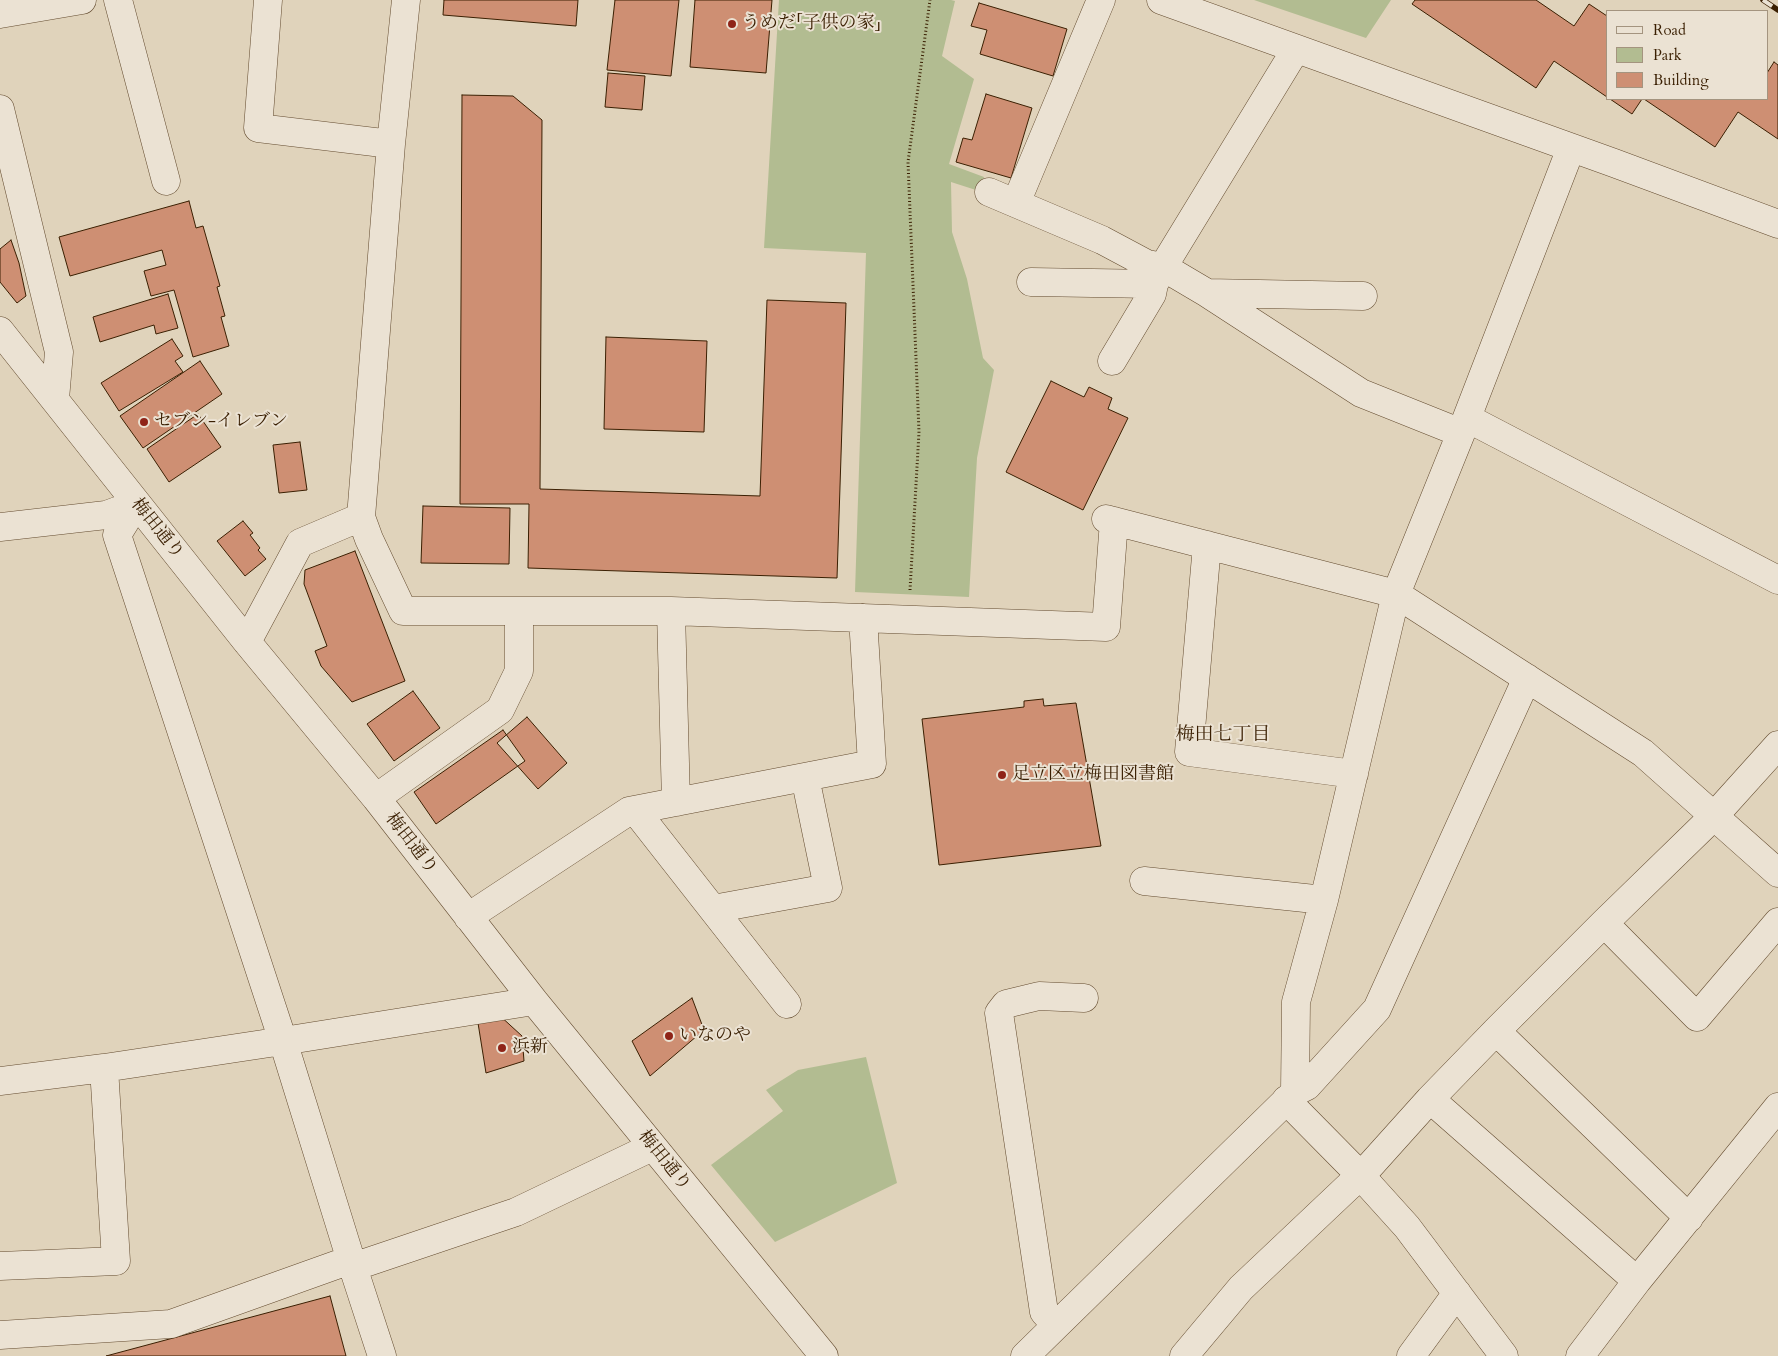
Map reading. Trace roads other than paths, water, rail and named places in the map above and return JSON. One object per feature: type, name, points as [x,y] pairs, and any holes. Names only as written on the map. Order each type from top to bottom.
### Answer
[{"type":"street","points":[[0,14],[82,0]]},
{"type":"street","points":[[118,0],[166,181]]},
{"type":"street","points":[[268,0],[258,128],[391,144]]},
{"type":"street","points":[[406,0],[391,144],[361,517],[369,539],[403,610],[519,612],[671,611],[1106,627],[1110,520],[1396,594],[1643,753],[1778,872]]},
{"type":"street","points":[[1016,204],[1101,0]]},
{"type":"street","points":[[1161,0],[1778,224]]},
{"type":"street","points":[[1112,361],[1152,294],[1158,276],[1296,49]]},
{"type":"street","points":[[0,109],[59,352],[55,400]]},
{"type":"street","points":[[1504,1356],[1407,1227],[1291,1096],[1296,1002],[1324,900],[1396,594],[1464,426],[1571,148]]},
{"type":"street","points":[[989,192],[1102,240],[1147,264],[1158,276]]},
{"type":"street","points":[[1031,282],[1158,276],[1208,293],[1361,393],[1464,426],[1778,580]]},
{"type":"street","points":[[1208,293],[1363,296]]},
{"type":"street","name":"梅田通り","points":[[0,331],[247,642],[376,798],[534,1001],[824,1356]]},
{"type":"street","points":[[0,527],[106,515],[136,504]]},
{"type":"street","points":[[136,504],[117,536],[283,1042],[351,1263],[382,1356]]},
{"type":"street","points":[[247,642],[300,543],[361,517]]},
{"type":"street","points":[[1207,545],[1189,752],[1354,774]]},
{"type":"street","points":[[671,611],[676,802]]},
{"type":"street","points":[[376,798],[500,710],[519,672],[519,612]]},
{"type":"street","points":[[468,917],[629,811],[872,764],[863,618]]},
{"type":"street","points":[[1024,1356],[1291,1096],[1307,1086],[1376,1009],[1527,678]]},
{"type":"street","points":[[1184,1356],[1241,1288],[1360,1175],[1496,1031],[1715,815],[1778,745]]},
{"type":"street","points":[[713,909],[828,888],[805,777]]},
{"type":"street","points":[[634,810],[787,1004]]},
{"type":"street","points":[[1144,881],[1324,900]]},
{"type":"street","points":[[1604,923],[1697,1017],[1778,922]]},
{"type":"street","points":[[1056,1325],[1044,1312],[999,1013],[1006,1004],[1039,996],[1084,998]]},
{"type":"street","points":[[0,1081],[283,1042],[534,1001]]},
{"type":"street","points":[[1496,1031],[1689,1218]]},
{"type":"street","points":[[0,1266],[116,1261],[104,1068]]},
{"type":"street","points":[[1430,1099],[1637,1281]]},
{"type":"street","points":[[1580,1356],[1637,1281],[1778,1107]]},
{"type":"street","points":[[0,1335],[171,1324],[351,1263],[516,1212],[652,1147]]},
{"type":"street","points":[[1411,1356],[1457,1293]]},
{"type":"railway","points":[[1763,0],[1778,10]]},
{"type":"place","name":"うめだ「子供の家」","points":[[732,24]]},
{"type":"place","name":"セブン-イレブン","points":[[144,422]]},
{"type":"place","name":"足立区立梅田図書館","points":[[1002,775]]},
{"type":"place","name":"いなのや","points":[[669,1036]]},
{"type":"place","name":"浜新","points":[[502,1048]]},
{"type":"district","name":"梅田七丁目","points":[[1223,736]]}]
